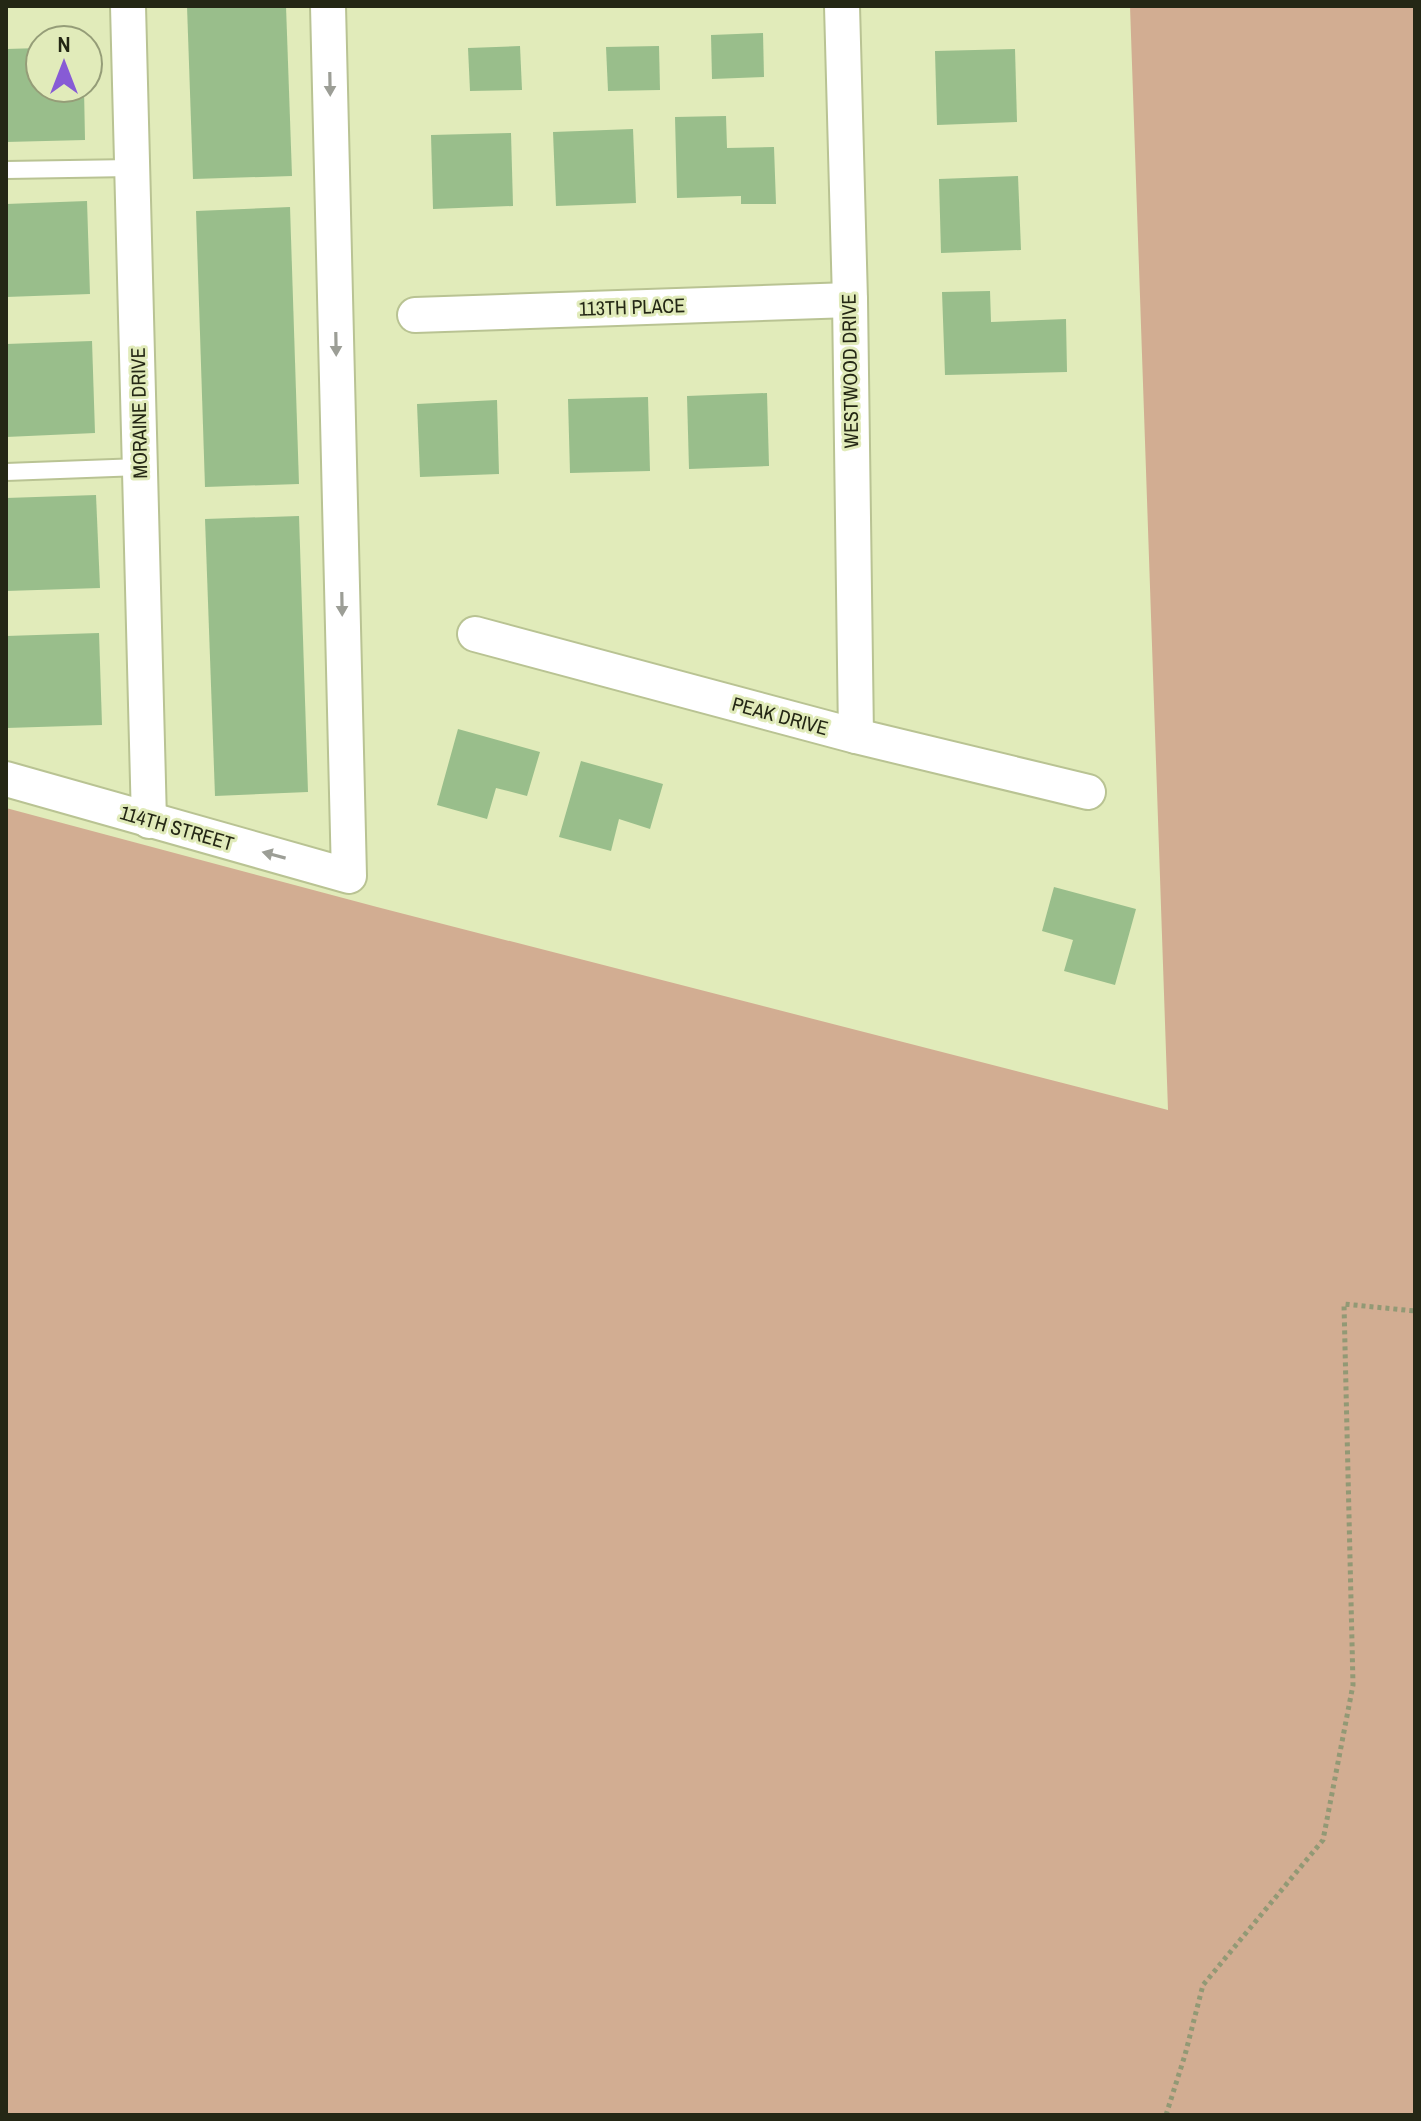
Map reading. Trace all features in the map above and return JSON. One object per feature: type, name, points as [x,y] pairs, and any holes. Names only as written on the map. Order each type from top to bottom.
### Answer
[{"type":"street","name":"MORAINE DRIVE","points":[[128,6],[149,821]]},
{"type":"street","name":"114TH STREET","points":[[6,779],[349,876],[328,6]]},
{"type":"street","name":"WESTWOOD DRIVE","points":[[842,6],[856,736]]},
{"type":"street","name":"113TH PLACE","points":[[415,315],[850,300]]},
{"type":"street","name":"PEAK DRIVE","points":[[475,634],[856,736],[1088,792]]},
{"type":"lane","points":[[6,170],[132,168]]},
{"type":"lane","points":[[6,472],[140,467]]},
{"type":"path","points":[[1166,2115],[1203,1985],[1323,1840],[1353,1685],[1344,1304],[1415,1311]]},
{"type":"shaded area","points":[[1130,6],[1415,6],[1415,2115],[6,2115],[6,808],[377,907],[1168,1110]]},
{"type":"building","points":[[187,6],[286,6],[292,176],[193,179]]},
{"type":"building","points":[[763,33],[764,77],[712,79],[711,35]]},
{"type":"building","points":[[520,46],[522,90],[470,91],[468,48]]},
{"type":"building","points":[[659,46],[660,90],[608,91],[606,47]]},
{"type":"building","points":[[24,48],[24,104],[84,104],[85,140],[6,142],[6,49]]},
{"type":"building","points":[[1015,49],[1017,122],[937,125],[935,51]]},
{"type":"building","points":[[726,116],[727,148],[774,147],[776,204],[741,204],[741,196],[677,198],[675,117]]},
{"type":"building","points":[[633,129],[636,203],[556,206],[553,132]]},
{"type":"building","points":[[511,133],[513,206],[433,209],[431,135]]},
{"type":"building","points":[[1018,176],[1021,250],[941,253],[939,179]]},
{"type":"building","points":[[87,201],[90,294],[6,297],[6,204]]},
{"type":"building","points":[[290,207],[299,484],[205,487],[196,211]]},
{"type":"building","points":[[990,291],[991,322],[1066,319],[1067,372],[945,375],[942,292]]},
{"type":"building","points":[[92,341],[95,433],[6,437],[6,344]]},
{"type":"building","points":[[767,393],[769,466],[689,469],[687,396]]},
{"type":"building","points":[[648,397],[650,471],[570,473],[568,399]]},
{"type":"building","points":[[497,400],[499,474],[420,477],[417,404]]},
{"type":"building","points":[[96,495],[100,588],[6,591],[6,498]]},
{"type":"building","points":[[299,516],[308,792],[215,796],[205,519]]},
{"type":"building","points":[[99,633],[102,725],[6,728],[6,636]]},
{"type":"building","points":[[458,729],[540,752],[527,796],[496,788],[487,819],[437,805]]},
{"type":"building","points":[[581,761],[663,784],[650,829],[619,819],[611,851],[559,837]]},
{"type":"building","points":[[1054,887],[1136,909],[1115,985],[1064,971],[1073,940],[1042,931]]}]
